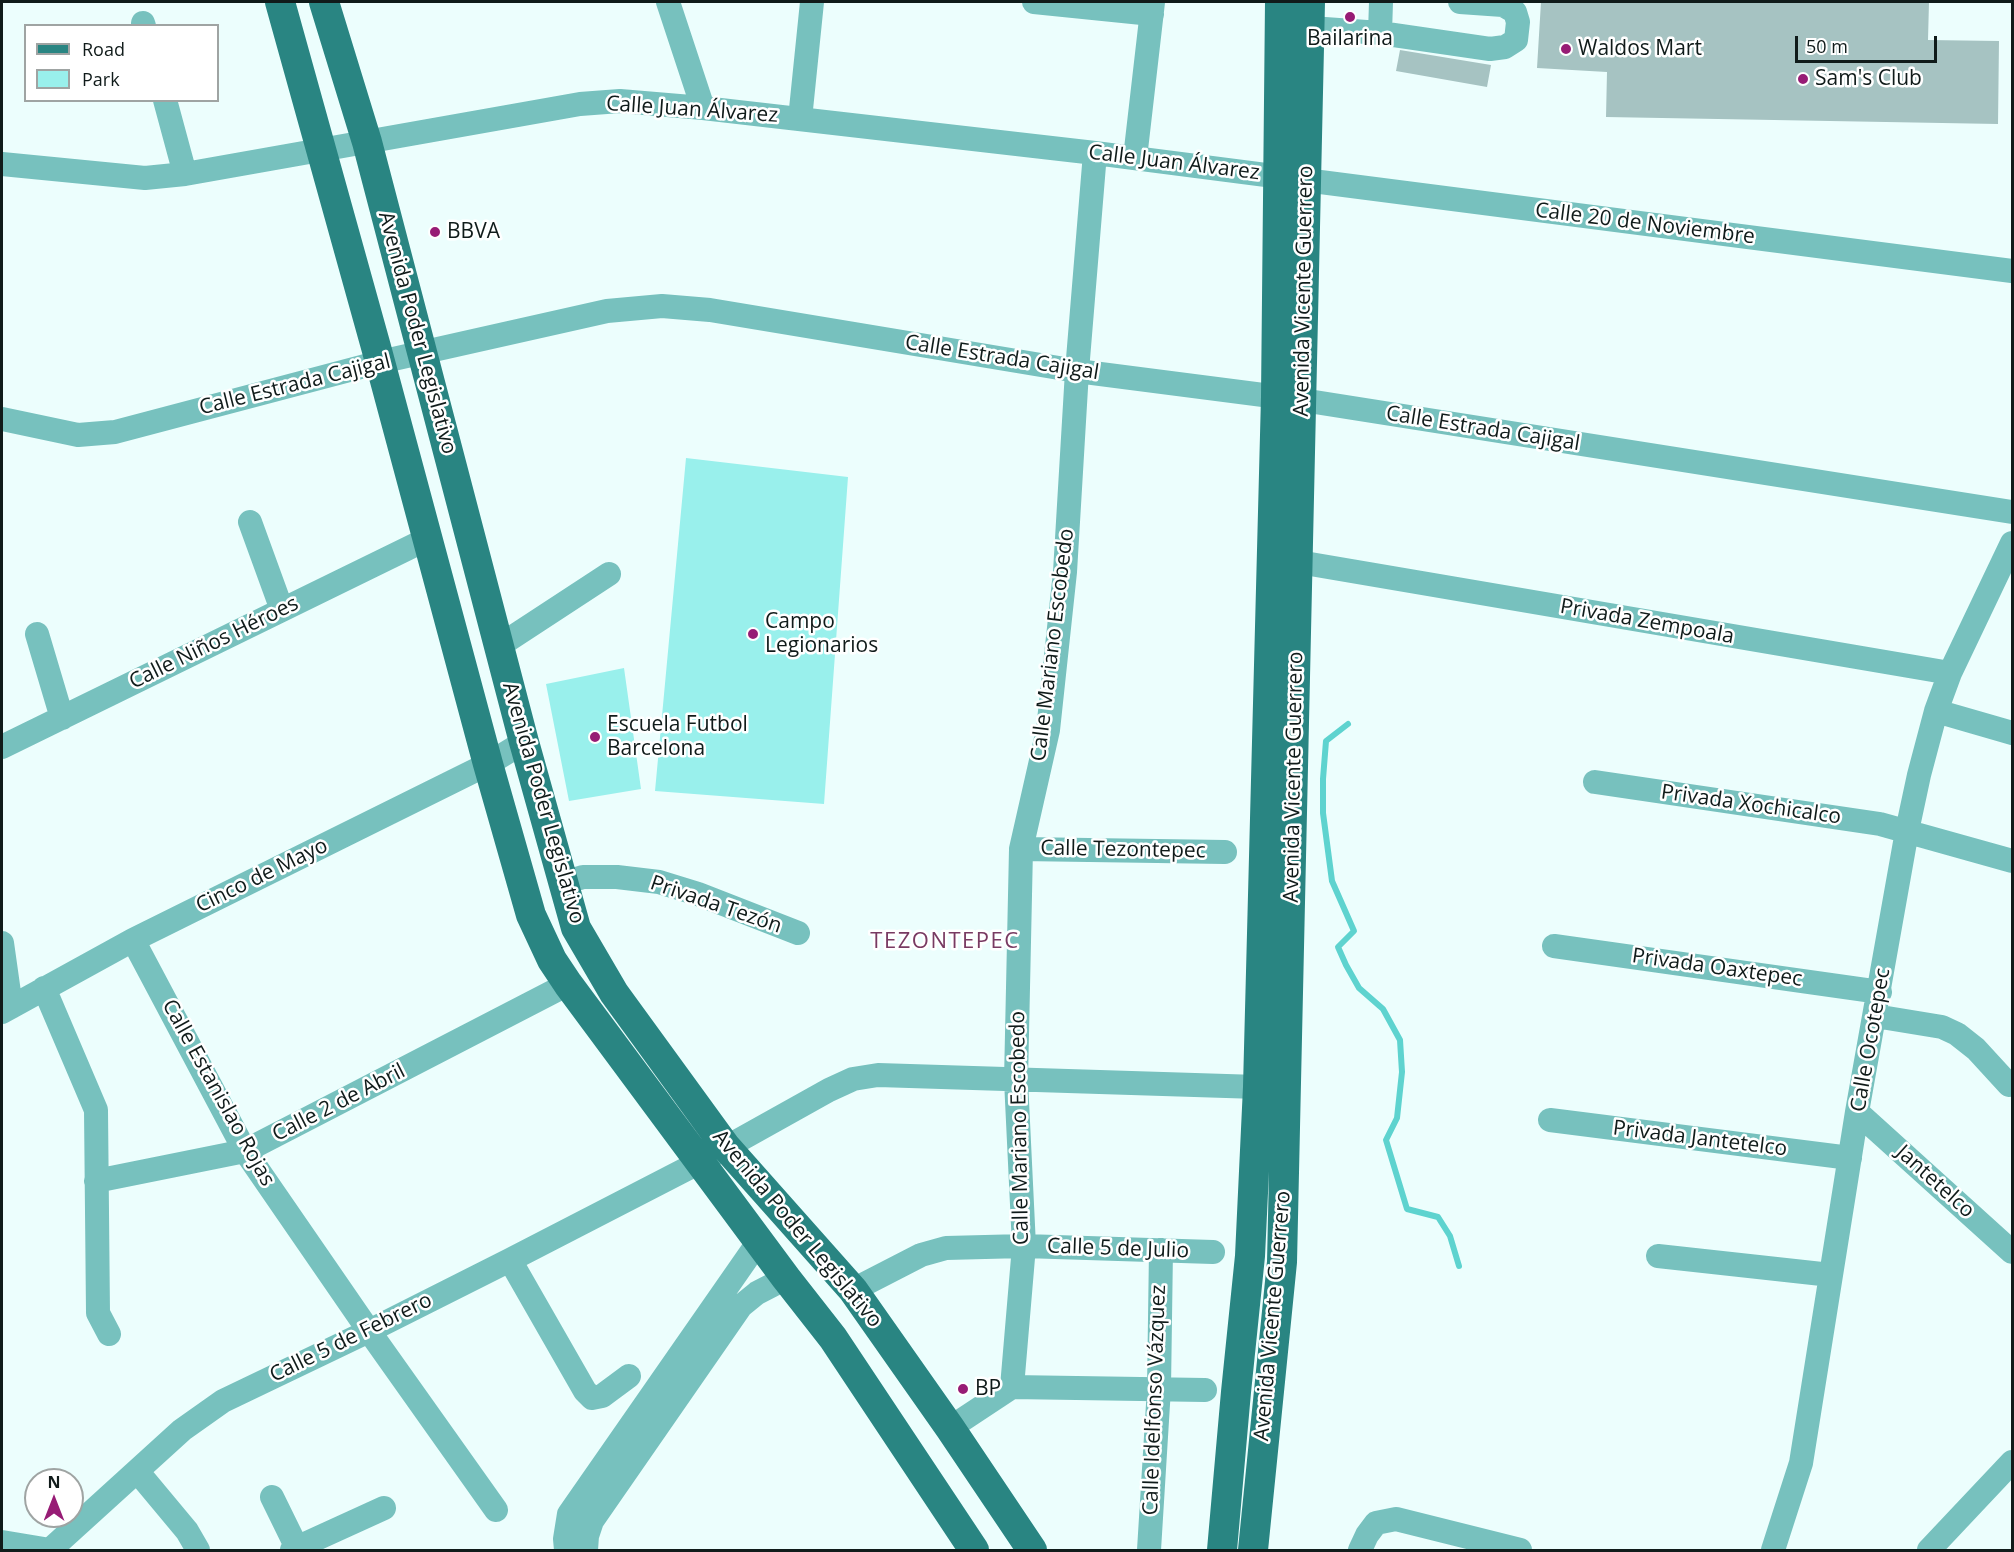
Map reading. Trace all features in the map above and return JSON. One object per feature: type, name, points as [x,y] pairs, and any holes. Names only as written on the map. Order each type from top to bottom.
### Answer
[{"type":"main road","name":"Avenida Poder Legislativo","points":[[280,2],[531,915],[552,960],[568,984],[833,1338],[974,1551]]},
{"type":"main road","name":"Avenida Poder Legislativo","points":[[325,2],[367,142],[524,742],[576,928],[614,993],[726,1147],[853,1290],[950,1428],[1032,1551]]},
{"type":"main road","name":"Avenida Vicente Guerrero","points":[[1253,1551],[1282,1262],[1285,560],[1292,178],[1280,2]]},
{"type":"main road","name":"Avenida Vicente Guerrero","points":[[1292,178],[1310,15]]},
{"type":"main road","name":"Avenida Vicente Guerrero","points":[[1222,1551],[1250,1256],[1285,560]]},
{"type":"street","points":[[668,2],[703,108]]},
{"type":"street","points":[[800,119],[812,2]]},
{"type":"street","points":[[1034,2],[1153,8],[1136,158]]},
{"type":"street","points":[[1380,33],[1381,2]]},
{"type":"street","points":[[1310,15],[1380,33],[1490,49],[1505,47],[1516,40],[1518,22],[1515,12],[1503,5],[1460,2]]},
{"type":"street","name":"Calle Juan Álvarez","points":[[2,164],[145,178],[185,174],[580,104],[620,101],[800,119],[1292,178]]},
{"type":"street","points":[[166,102],[185,174]]},
{"type":"street","name":"Calle Mariano Escobedo","points":[[1012,1387],[1024,1246],[1016,1080],[1021,849],[1048,730],[1065,572],[1077,371],[1095,153]]},
{"type":"street","name":"Calle 20 de Noviembre","points":[[1292,178],[2013,271]]},
{"type":"street","name":"Calle Estrada Cajigal","points":[[2,419],[78,435],[115,432],[380,362],[608,311],[662,306],[710,310],[1077,371],[1289,399],[2013,512]]},
{"type":"street","points":[[250,522],[282,610]]},
{"type":"street","name":"Calle Niños Héroes","points":[[2,747],[427,539]]},
{"type":"street","name":"Calle Ocotepec","points":[[1773,1551],[1801,1463],[1857,1112],[1919,775],[1936,711],[1950,673],[2013,543]]},
{"type":"street","name":"Privada Zempoala","points":[[1285,560],[1950,673]]},
{"type":"street","points":[[499,646],[609,574]]},
{"type":"street","points":[[37,634],[62,718]]},
{"type":"street","points":[[1936,711],[2013,733]]},
{"type":"street","name":"Cinco de Mayo","points":[[6,1009],[133,940],[488,764],[524,742]]},
{"type":"street","name":"Privada Xochicalco","points":[[1595,782],[1880,824],[2013,861]]},
{"type":"street","name":"Calle Tezontepec","points":[[1021,849],[1225,852]]},
{"type":"street","name":"Privada Tezón","points":[[563,883],[583,877],[617,877],[659,882],[698,894],[798,933]]},
{"type":"street","name":"Calle Estanislao Rojas","points":[[133,940],[245,1151],[496,1510]]},
{"type":"street","points":[[2,943],[6,1009]]},
{"type":"street","name":"Privada Oaxtepec","points":[[1554,946],[1880,992]]},
{"type":"street","name":"Calle 2 de Abril","points":[[96,1180],[245,1151],[568,984]]},
{"type":"street","points":[[44,988],[96,1110],[98,1313],[109,1334]]},
{"type":"street","points":[[1875,1016],[1942,1027],[1957,1034],[1976,1049],[2009,1085]]},
{"type":"street","name":"Calle 5 de Febrero","points":[[2,1542],[50,1550],[182,1430],[223,1401],[510,1260],[700,1162],[853,1079],[878,1076],[1258,1087]]},
{"type":"street","name":"Jantetelco","points":[[1857,1112],[2013,1252]]},
{"type":"street","name":"Privada Jantetelco","points":[[1550,1120],[1850,1158]]},
{"type":"street","points":[[566,1551],[565,1539],[569,1514],[759,1241]]},
{"type":"street","name":"Calle 5 de Julio","points":[[853,1290],[921,1255],[946,1248],[1024,1246],[1213,1252]]},
{"type":"street","name":"Calle Idelfonso Vázquez","points":[[1149,1551],[1159,1388],[1161,1250]]},
{"type":"street","points":[[1658,1256],[1831,1275]]},
{"type":"street","points":[[510,1260],[585,1391],[592,1398],[602,1396],[629,1376]]},
{"type":"street","points":[[586,1551],[587,1536],[592,1521],[741,1306],[757,1293],[786,1278]]},
{"type":"street","points":[[950,1428],[1012,1387],[1205,1390]]},
{"type":"street","points":[[1929,1551],[2013,1462]]},
{"type":"street","points":[[137,1471],[187,1531],[198,1551]]},
{"type":"street","points":[[272,1497],[294,1549],[384,1508]]},
{"type":"street","points":[[1360,1551],[1367,1535],[1376,1523],[1396,1519],[1520,1551]]},
{"type":"green space","name":"Campo Legionarios","points":[[686,458],[848,477],[824,804],[655,791]]},
{"type":"green space","name":"Escuela Futbol Barcelona","points":[[624,668],[641,789],[569,801],[546,684]]},
{"type":"building","name":"Sam's Club","points":[[1541,2],[1929,2],[1928,40],[1999,41],[1998,124],[1606,117],[1607,72],[1537,68]]},
{"type":"building","points":[[1400,50],[1491,65],[1487,87],[1396,71]]},
{"type":"waterway","points":[[1348,724],[1326,741],[1323,779],[1323,813],[1332,881],[1354,931],[1338,947],[1359,988],[1383,1009],[1400,1040],[1402,1072],[1397,1118],[1386,1140],[1407,1209],[1438,1217],[1450,1236],[1459,1266]]},
{"type":"place","name":"Bailarina","points":[[1350,17]]},
{"type":"place","name":"Waldos Mart","points":[[1566,49]]},
{"type":"place","name":"Sam's Club","points":[[1803,79]]},
{"type":"place","name":"BBVA","points":[[435,232]]},
{"type":"place","name":"Campo Legionarios","points":[[753,634]]},
{"type":"place","name":"Escuela Futbol Barcelona","points":[[595,737]]},
{"type":"place","name":"BP","points":[[963,1389]]},
{"type":"district","name":"TEZONTEPEC","points":[[945,942]]}]
